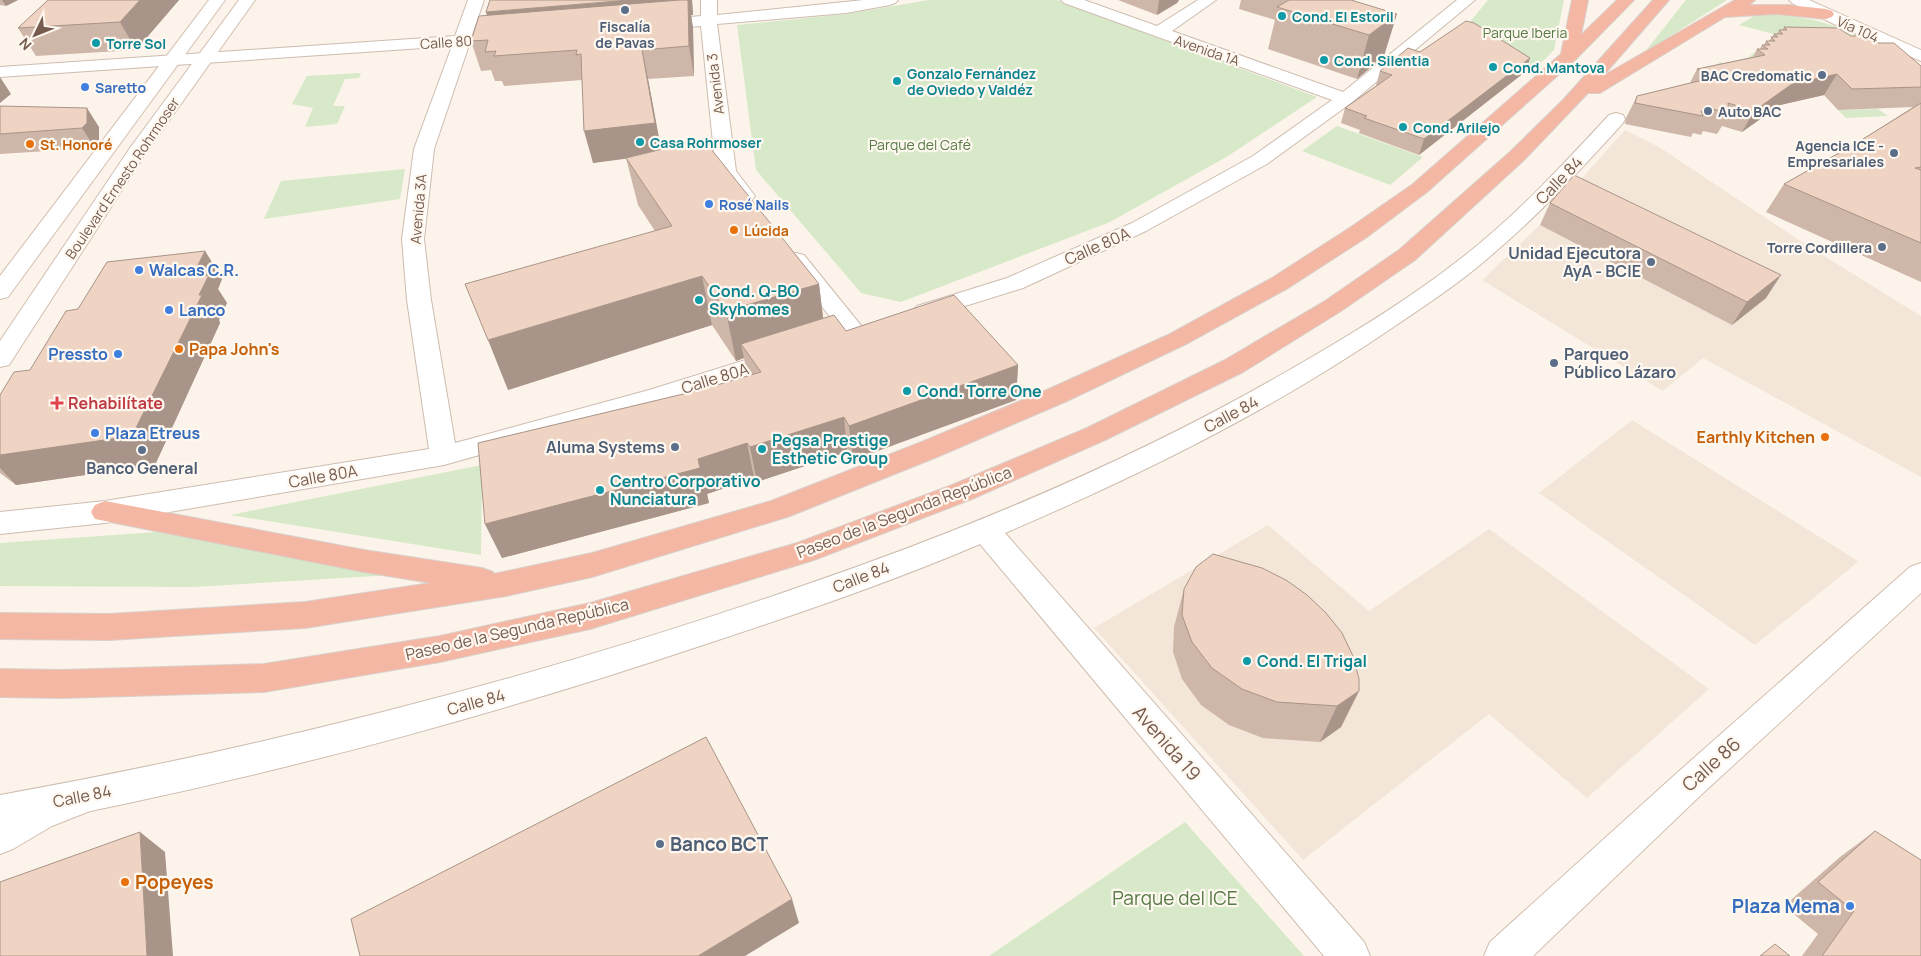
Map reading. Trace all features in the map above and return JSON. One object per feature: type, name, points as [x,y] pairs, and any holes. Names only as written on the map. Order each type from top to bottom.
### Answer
[{"type":"highway","points":[[1569,56],[1580,0]]},
{"type":"highway","points":[[0,626],[109,627],[305,614],[506,584],[592,565],[780,509],[1058,396],[1178,339],[1280,284],[1366,227],[1427,182],[1569,56],[1626,0]]},
{"type":"highway","name":"Paseo de la Segunda República","points":[[0,683],[62,684],[264,678],[440,649],[590,616],[804,552],[971,488],[1096,434],[1234,366],[1333,306],[1406,255],[1465,205],[1570,104],[1661,0]]},
{"type":"highway","points":[[1570,104],[1716,16],[1748,0]]},
{"type":"highway","points":[[1716,16],[1747,9],[1827,4]]},
{"type":"highway","points":[[105,512],[364,561],[506,584]]},
{"type":"street","name":"Boulevard Ernesto Rohrmoser","points":[[0,292],[217,0]]},
{"type":"street","name":"Boulevard Ernesto Rohrmoser","points":[[0,359],[137,152],[247,0]]},
{"type":"street","name":"Avenida 3A","points":[[444,456],[419,300],[414,239],[424,149],[476,0]]},
{"type":"street","name":"Avenida 3","points":[[709,0],[709,20],[726,172],[756,210]]},
{"type":"street","points":[[639,26],[846,8],[890,0]]},
{"type":"street","name":"Avenida 1A","points":[[1069,0],[1345,99]]},
{"type":"street","points":[[1158,33],[1208,0]]},
{"type":"street","name":"Calle 80A","points":[[902,319],[1015,283],[1140,227],[1260,160],[1345,99],[1467,0]]},
{"type":"street","name":"Vía 104","points":[[1796,0],[1827,4],[1921,42]]},
{"type":"street","name":"Vía 104","points":[[1827,4],[1921,56]]},
{"type":"street","name":"Calle 80","points":[[0,72],[520,36]]},
{"type":"street","name":"Calle 84","points":[[0,812],[82,797],[260,758],[534,686],[776,609],[985,530],[1103,479],[1206,428],[1297,378],[1374,331],[1440,285],[1495,242],[1541,200],[1616,119]]},
{"type":"street","points":[[787,249],[855,334]]},
{"type":"street","name":"Calle 80A","points":[[0,523],[105,512],[444,456],[658,396],[798,351]]},
{"type":"street","name":"Avenida 19","points":[[985,530],[1350,956]]},
{"type":"street","name":"Calle 86","points":[[1504,956],[1690,782],[1921,575]]},
{"type":"street","points":[[0,837],[39,814],[82,797]]},
{"type":"shaded area","points":[[1625,130],[1659,147],[1808,246],[1921,316],[1921,477],[1703,358],[1663,391],[1482,280],[1540,225],[1732,325],[1765,299],[1564,198]]},
{"type":"shaded area","points":[[1632,420],[1858,562],[1755,645],[1539,493]]},
{"type":"shaded area","points":[[1268,525],[1369,611],[1489,529],[1709,689],[1587,798],[1489,714],[1303,860],[1094,628]]},
{"type":"green space","name":"Parque del Café","points":[[929,0],[1057,0],[1317,97],[1228,156],[1110,222],[901,302],[861,293],[756,170],[737,25],[846,14]]},
{"type":"green space","name":"Parque Iberia","points":[[1488,0],[1564,0],[1554,50],[1530,74],[1464,29]]},
{"type":"green space","points":[[1686,0],[1727,0],[1644,53]]},
{"type":"green space","points":[[1769,15],[1815,20],[1858,35],[1886,48],[1887,54],[1921,70],[1921,81],[1908,77],[1902,84],[1881,64],[1866,64],[1848,56],[1838,56],[1826,48],[1814,48],[1810,45],[1779,45],[1780,47],[1773,47],[1776,50],[1769,50],[1772,54],[1764,54],[1767,58],[1760,58],[1764,62],[1756,61],[1759,65],[1752,65],[1757,69],[1747,70],[1770,90],[1712,68],[1720,62],[1736,67],[1777,35],[1739,25],[1754,16]]},
{"type":"green space","points":[[361,73],[359,78],[345,79],[333,106],[345,106],[337,124],[305,127],[313,108],[292,104],[307,76]]},
{"type":"green space","points":[[1878,109],[1888,116],[1846,118],[1838,110]]},
{"type":"green space","points":[[1337,126],[1423,157],[1390,185],[1302,151]]},
{"type":"green space","points":[[405,169],[400,199],[264,219],[281,181]]},
{"type":"green space","points":[[482,465],[481,555],[230,515]]},
{"type":"green space","points":[[157,532],[393,575],[193,587],[0,586],[0,543]]},
{"type":"green space","name":"Parque del ICE","points":[[1185,822],[1304,956],[989,956]]},
{"type":"building","points":[[48,0],[140,0],[120,22],[18,28]]},
{"type":"building","points":[[490,0],[630,0],[486,12]]},
{"type":"building","points":[[688,0],[689,46],[642,50],[655,123],[584,131],[581,54],[576,55],[577,50],[494,56],[496,51],[485,52],[488,40],[471,41],[479,16]]},
{"type":"building","points":[[1289,0],[1351,0],[1397,14],[1369,35],[1277,7]]},
{"type":"building","points":[[1466,21],[1474,23],[1530,58],[1424,139],[1364,118],[1367,116],[1345,108],[1392,75],[1380,71],[1408,48],[1420,52]]},
{"type":"building","points":[[1784,27],[1838,28],[1851,36],[1861,36],[1879,43],[1894,43],[1921,66],[1921,87],[1852,89],[1837,74],[1792,84],[1754,111],[1728,103],[1729,113],[1712,109],[1713,114],[1701,111],[1703,116],[1635,103],[1637,96],[1711,78],[1700,75],[1709,74],[1697,69],[1765,55],[1757,49],[1768,49],[1762,45],[1770,45],[1766,41],[1775,41],[1771,37],[1778,37],[1774,34],[1783,34],[1779,30],[1787,30]]},
{"type":"building","points":[[1921,103],[1921,167],[1915,168],[1921,170],[1921,243],[1784,184],[1855,144]]},
{"type":"building","points":[[0,106],[87,108],[87,123],[82,128],[0,134]]},
{"type":"building","points":[[703,139],[819,284],[726,311],[702,276],[488,340],[465,284],[672,226],[626,158]]},
{"type":"building","points":[[1574,175],[1781,275],[1747,302],[1550,203]]},
{"type":"building","points":[[205,251],[192,277],[209,275],[199,295],[202,295],[132,436],[0,455],[0,395],[14,372],[30,370],[66,311],[78,309],[107,262]]},
{"type":"building","points":[[954,295],[1018,365],[849,426],[844,417],[750,447],[747,443],[698,459],[700,468],[485,524],[478,443],[700,390],[761,372],[741,344],[834,315],[846,331]]},
{"type":"building","points":[[1213,554],[1262,568],[1286,580],[1307,595],[1326,613],[1342,633],[1353,656],[1359,679],[1359,691],[1337,706],[1277,702],[1242,689],[1212,668],[1192,642],[1182,615],[1184,589],[1196,567]]},
{"type":"building","name":"Banco BCT","points":[[706,737],[792,899],[698,956],[360,956],[351,919]]},
{"type":"building","name":"Plaza Mema","points":[[1875,831],[1921,860],[1921,956],[1822,956],[1854,911],[1818,882]]},
{"type":"building","name":"Popeyes","points":[[140,832],[147,956],[0,956],[0,882]]},
{"type":"building","points":[[1775,944],[1790,956],[1760,956]]},
{"type":"place","name":"Fiscalía de Pavas","points":[[625,10]]},
{"type":"place","name":"Cond. El Estoril","points":[[1282,16]]},
{"type":"place","name":"Torre Sol","points":[[96,43]]},
{"type":"place","name":"Cond. Silentia","points":[[1324,60]]},
{"type":"place","name":"Cond. Mantova","points":[[1493,67]]},
{"type":"place","name":"BAC Credomatic","points":[[1822,75]]},
{"type":"place","name":"Gonzalo Fernández de Oviedo y Valdéz","points":[[897,81]]},
{"type":"place","name":"Saretto","points":[[85,87]]},
{"type":"place","name":"Auto BAC","points":[[1708,111]]},
{"type":"place","name":"Cond. Arilejo","points":[[1403,127]]},
{"type":"place","name":"Casa Rohrmoser","points":[[640,142]]},
{"type":"place","name":"St. Honoré","points":[[30,144]]},
{"type":"place","name":"Agencia ICE - Empresariales","points":[[1894,153]]},
{"type":"place","name":"Rosé Nails","points":[[709,204]]},
{"type":"place","name":"Lúcida","points":[[734,230]]},
{"type":"place","name":"Torre Cordillera","points":[[1882,247]]},
{"type":"place","name":"Unidad Ejecutora AyA - BCIE","points":[[1651,262]]},
{"type":"place","name":"Walcas C.R.","points":[[139,270]]},
{"type":"place","name":"Cond. Q-BO Skyhomes","points":[[699,300]]},
{"type":"place","name":"Lanco","points":[[169,310]]},
{"type":"place","name":"Papa John's","points":[[179,349]]},
{"type":"place","name":"Pressto","points":[[118,354]]},
{"type":"place","name":"Parqueo Público Lázaro","points":[[1554,363]]},
{"type":"place","name":"Cond. Torre One","points":[[907,391]]},
{"type":"place","name":"Rehabilítate","points":[[57,403]]},
{"type":"place","name":"Plaza Etreus","points":[[95,433]]},
{"type":"place","name":"Earthly Kitchen","points":[[1825,437]]},
{"type":"place","name":"Aluma Systems","points":[[675,447]]},
{"type":"place","name":"Pegsa Prestige Esthetic Group","points":[[762,449]]},
{"type":"place","name":"Banco General","points":[[142,450]]},
{"type":"place","name":"Centro Corporativo Nunciatura","points":[[600,490]]},
{"type":"place","name":"Cond. El Trigal","points":[[1247,661]]},
{"type":"place","name":"Banco BCT","points":[[660,844]]},
{"type":"place","name":"Popeyes","points":[[125,882]]},
{"type":"place","name":"Plaza Mema","points":[[1850,906]]}]
